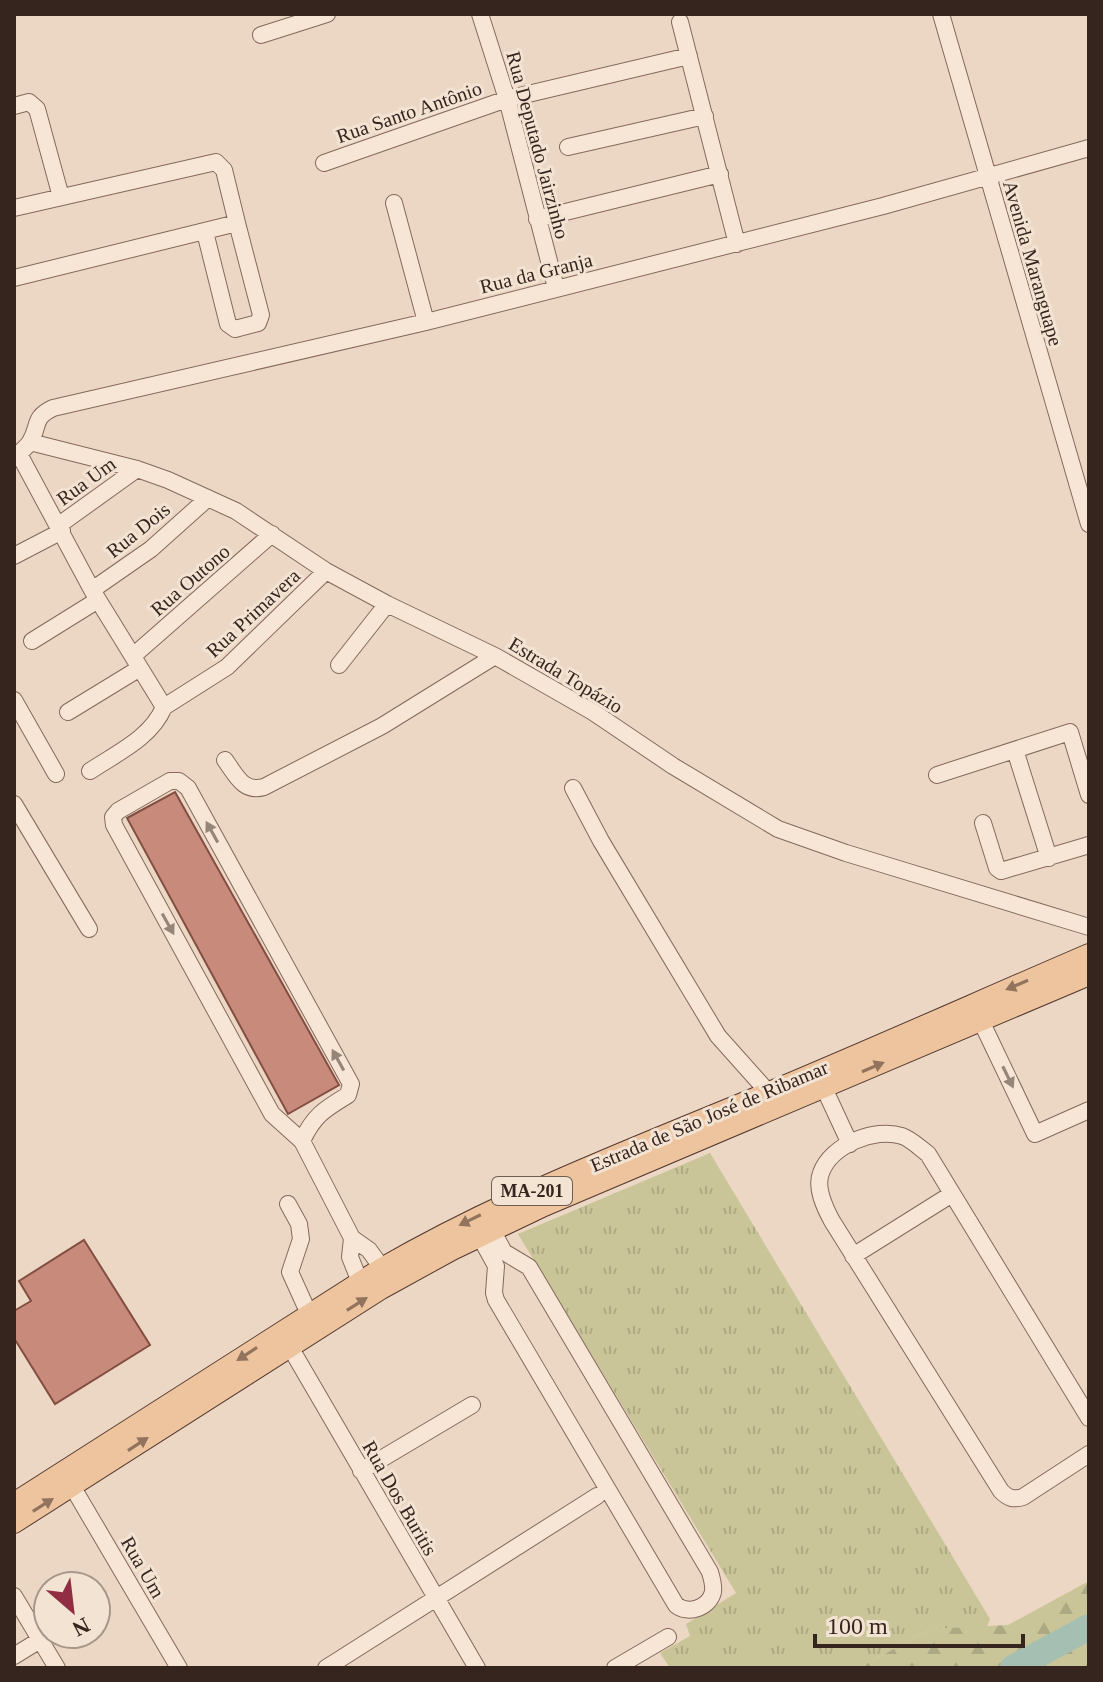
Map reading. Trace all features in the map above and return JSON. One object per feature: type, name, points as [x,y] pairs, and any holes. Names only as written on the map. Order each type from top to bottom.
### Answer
[{"type":"main road","name":"Estrada de São José de Ribamar","points":[[14,1503],[382,1268],[444,1233],[535,1190],[1089,954]]},
{"type":"main road","name":"Estrada de São José de Ribamar","points":[[14,1523],[381,1289],[486,1234],[630,1169],[1089,975]]},
{"type":"street","points":[[261,35],[327,14]]},
{"type":"street","name":"Rua Deputado Jairzinho","points":[[480,14],[507,99],[556,288]]},
{"type":"street","name":"Avenida Maranguape","points":[[941,14],[1089,524]]},
{"type":"street","points":[[680,22],[737,244]]},
{"type":"street","name":"Rua Santo Antônio","points":[[324,163],[507,99],[689,56]]},
{"type":"street","points":[[14,106],[29,102],[37,109],[61,197]]},
{"type":"street","points":[[568,147],[705,116]]},
{"type":"street","name":"Rua da Granja","points":[[21,451],[36,422],[43,413],[53,408],[426,322],[737,244],[1089,148]]},
{"type":"street","points":[[14,208],[216,162],[224,170],[261,315],[258,323],[235,329],[228,324],[205,232]]},
{"type":"street","points":[[537,219],[720,174]]},
{"type":"street","points":[[394,203],[426,322]]},
{"type":"street","points":[[14,278],[237,223]]},
{"type":"street","points":[[21,451],[95,595],[164,707]]},
{"type":"street","name":"Estrada Topázio","points":[[21,451],[137,469],[236,511],[326,571],[495,656],[593,712],[673,766],[778,829],[846,853],[1089,927]]},
{"type":"street","name":"Rua Um","points":[[14,556],[61,528],[137,469]]},
{"type":"street","name":"Rua Dois","points":[[32,641],[95,595],[208,498]]},
{"type":"street","name":"Rua Outono","points":[[68,712],[137,662],[272,534]]},
{"type":"street","name":"Rua Primavera","points":[[90,771],[150,730],[164,707],[227,667],[326,571]]},
{"type":"street","points":[[339,665],[387,604]]},
{"type":"street","points":[[225,760],[246,788],[254,790],[264,787],[382,726],[495,656]]},
{"type":"street","points":[[14,700],[56,774]]},
{"type":"street","points":[[937,775],[1070,732],[1089,795]]},
{"type":"street","points":[[1015,750],[1049,858]]},
{"type":"street","points":[[302,1141],[311,1122],[323,1110],[348,1095],[351,1084],[188,788],[179,781],[170,781],[118,811],[113,817],[114,825],[272,1114],[302,1141],[352,1238],[369,1250],[382,1268]]},
{"type":"street","points":[[573,788],[601,841],[718,1036],[768,1092]]},
{"type":"street","points":[[14,804],[89,929]]},
{"type":"street","points":[[983,823],[997,868],[1001,871],[1089,845]]},
{"type":"street","points":[[981,1021],[1035,1134],[1089,1110]]},
{"type":"street","points":[[824,1088],[850,1144]]},
{"type":"street","points":[[1089,1418],[928,1154],[903,1136],[871,1135],[850,1144],[829,1160],[821,1172],[824,1207],[1001,1491],[1015,1500],[1023,1497],[1089,1454]]},
{"type":"street","points":[[853,1256],[952,1194]]},
{"type":"street","points":[[288,1204],[299,1224],[301,1239],[290,1272],[309,1314]]},
{"type":"street","points":[[486,1234],[504,1252],[529,1267],[710,1572],[713,1593],[706,1603],[691,1611],[676,1605],[496,1300],[496,1266],[486,1234]]},
{"type":"street","points":[[352,1238],[350,1257],[360,1282]]},
{"type":"street","name":"Rua Dos Buritis","points":[[290,1347],[477,1668]]},
{"type":"street","points":[[361,1471],[472,1405]]},
{"type":"street","name":"Rua Um","points":[[72,1486],[179,1668]]},
{"type":"street","points":[[326,1668],[597,1496]]},
{"type":"street","points":[[14,1596],[32,1626]]},
{"type":"street","points":[[615,1668],[668,1637]]},
{"type":"street","points":[[14,1656],[32,1645]]},
{"type":"street","points":[[46,1650],[57,1668]]},
{"type":"green space","points":[[710,1153],[990,1619],[987,1627],[930,1629],[859,1668],[670,1668],[660,1653],[690,1636],[686,1624],[736,1593],[518,1234]]},
{"type":"green space","points":[[1089,1581],[1089,1668],[859,1668],[930,1629],[1008,1625]]},
{"type":"building","points":[[175,792],[339,1085],[288,1114],[127,818]]},
{"type":"building","points":[[84,1240],[150,1345],[55,1404],[14,1338],[14,1311],[31,1301],[19,1281]]},
{"type":"waterway","points":[[1013,1668],[1089,1627]]}]
